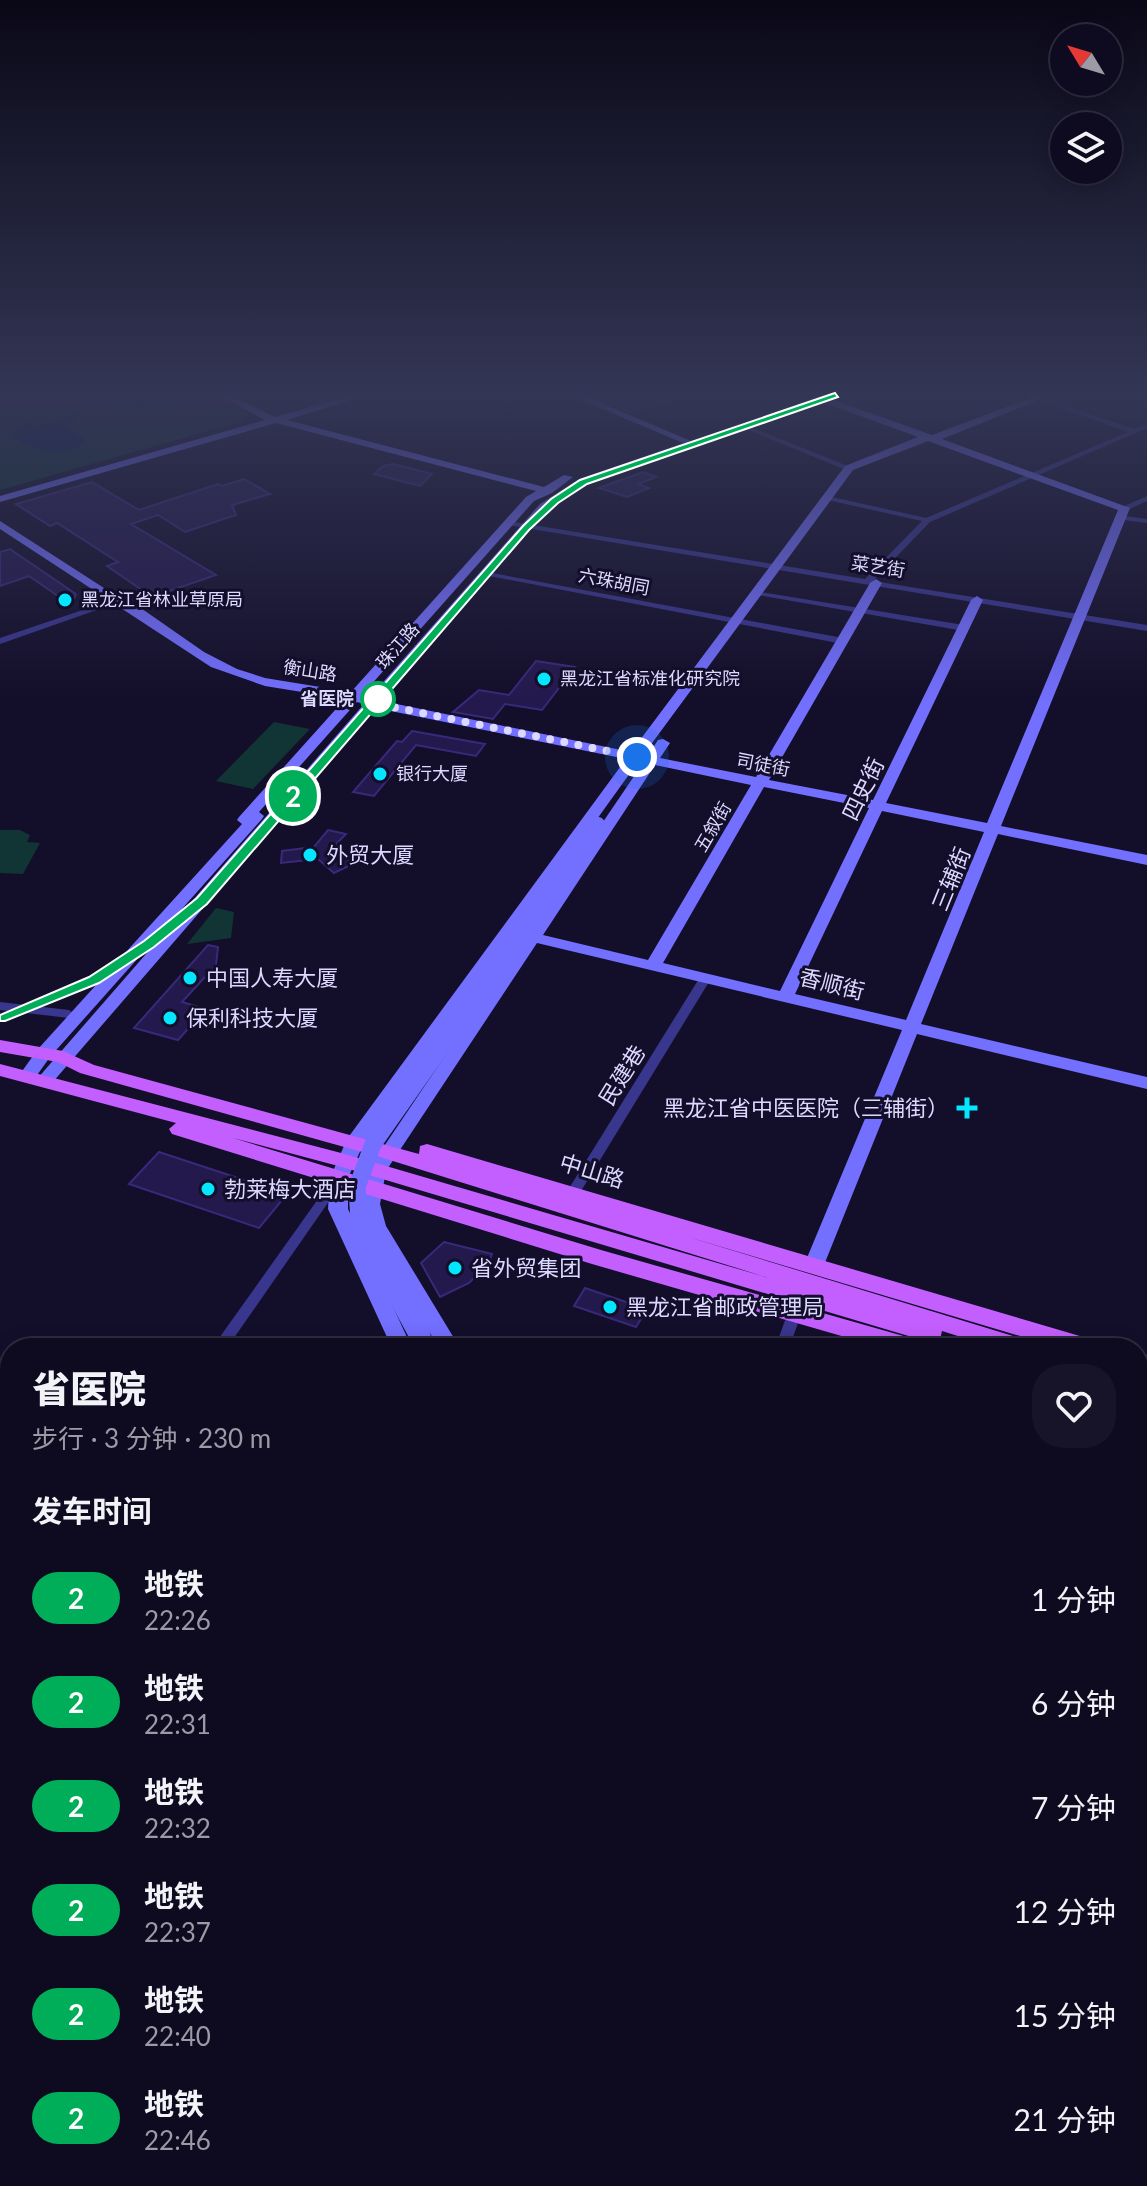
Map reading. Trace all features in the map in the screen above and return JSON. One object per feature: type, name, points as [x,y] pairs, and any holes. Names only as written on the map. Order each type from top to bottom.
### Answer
[{"type":"main road","name":"中山路","points":[[0,1046],[100,1059],[350,1154],[795,1277]]},
{"type":"main road","points":[[0,1070],[37,1077],[84,1100],[383,1163],[600,1258],[859,1323],[951,1338]]},
{"type":"main road","name":"中山路","points":[[383,1163],[573,1193],[626,1208],[795,1277]]},
{"type":"main road","name":"中山路","points":[[383,1163],[569,1229],[637,1249],[795,1277]]},
{"type":"main road","points":[[626,1208],[660,1238]]},
{"type":"main road","points":[[569,1229],[591,1245],[600,1258]]},
{"type":"main road","points":[[600,1258],[637,1249]]},
{"type":"main road","name":"中山路","points":[[795,1277],[800,1307]]},
{"type":"main road","points":[[795,1277],[856,1280],[1056,1338]]},
{"type":"main road","points":[[795,1277],[859,1323],[892,1338]]},
{"type":"main road","points":[[795,1277],[971,1338]]},
{"type":"street","name":"珠江路","points":[[37,1077],[363,701],[522,525],[552,498]]},
{"type":"street","points":[[831,498],[927,520]]},
{"type":"street","points":[[420,1338],[359,1222],[356,1209],[359,1174],[379,1134],[831,498]]},
{"type":"street","points":[[872,583],[927,520],[976,498]]},
{"type":"street","points":[[1088,498],[1147,521]]},
{"type":"street","points":[[1122,512],[1147,498]]},
{"type":"street","name":"三辅街","points":[[795,1277],[914,1026],[1122,512]]},
{"type":"street","name":"衡山路","points":[[0,524],[233,681],[363,701]]},
{"type":"street","name":"珠江路","points":[[54,1055],[69,1014],[363,701],[489,574],[522,525]]},
{"type":"street","name":"菜艺街","points":[[522,525],[1147,628]]},
{"type":"street","name":"六珠胡同","points":[[489,574],[843,641]]},
{"type":"street","name":"五叙街","points":[[654,964],[861,610],[872,583]]},
{"type":"street","points":[[763,594],[964,628]]},
{"type":"street","name":"四史街","points":[[786,995],[977,600]]},
{"type":"street","points":[[0,641],[117,602]]},
{"type":"street","name":"司徒街","points":[[363,701],[644,763],[760,782],[1147,860]]},
{"type":"street","points":[[226,1338],[505,932],[644,763]]},
{"type":"street","points":[[444,1338],[373,1219],[383,1163],[644,763]]},
{"type":"street","name":"香顺街","points":[[505,932],[786,995],[1147,1083]]},
{"type":"street","name":"民建巷","points":[[573,1193],[706,977]]},
{"type":"street","points":[[0,1006],[69,1014]]},
{"type":"street","points":[[350,1154],[338,1209],[398,1338]]},
{"type":"street","points":[[786,1338],[800,1307]]},
{"type":"green space","points":[[274,722],[310,729],[253,789],[216,781]]},
{"type":"green space","points":[[0,830],[20,830],[30,835],[27,842],[40,843],[23,874],[0,873]]},
{"type":"green space","points":[[216,908],[234,912],[231,938],[187,944]]},
{"type":"building","points":[[37,498],[119,498],[139,510],[175,498],[256,498],[232,505],[236,515],[185,532],[158,515],[131,524],[216,575],[152,597],[107,566],[118,562],[57,523],[50,526],[16,504]]},
{"type":"building","points":[[10,549],[76,594],[71,605],[29,576],[0,586],[0,552]]},
{"type":"building","name":"黑龙江省标准化研究院","points":[[536,661],[575,667],[542,710],[505,704],[493,719],[453,712],[479,690],[509,695]]},
{"type":"building","name":"银行大厦","points":[[412,731],[485,744],[476,756],[416,745],[374,796],[353,792],[397,741],[402,742]]},
{"type":"building","name":"外贸大厦","points":[[328,830],[346,834],[330,850],[353,864],[334,873],[318,859],[281,863],[282,851],[314,847]]},
{"type":"building","points":[[208,945],[218,947],[216,965],[182,1002],[206,1009],[178,1040],[134,1028]]},
{"type":"building","name":"勃莱梅大酒店","points":[[159,1152],[287,1194],[259,1228],[129,1184]]},
{"type":"building","name":"省外贸集团","points":[[444,1242],[492,1254],[489,1263],[469,1283],[440,1297],[421,1263]]},
{"type":"building","name":"黑龙江省邮政管理局","points":[[585,1288],[647,1309],[636,1327],[574,1306]]},
{"type":"metro line","name":"2","points":[[0,1018],[94,980],[149,944],[202,901],[526,528],[558,498]]},
{"type":"place","name":"黑龙江省林业草原局","points":[[65,600]]},
{"type":"place","name":"黑龙江省标准化研究院","points":[[544,679]]},
{"type":"place","name":"省医院","points":[[378,699]]},
{"type":"place","name":"银行大厦","points":[[380,774]]},
{"type":"place","name":"外贸大厦","points":[[310,855]]},
{"type":"place","name":"中国人寿大厦","points":[[190,978]]},
{"type":"place","name":"保利科技大厦","points":[[170,1018]]},
{"type":"place","name":"黑龙江省中医医院（三辅街）","points":[[967,1108]]},
{"type":"place","name":"勃莱梅大酒店","points":[[208,1189]]},
{"type":"place","name":"省外贸集团","points":[[455,1268]]},
{"type":"place","name":"黑龙江省邮政管理局","points":[[610,1307]]},
{"type":"route","points":[[378,699],[373,703],[637,757]]}]
